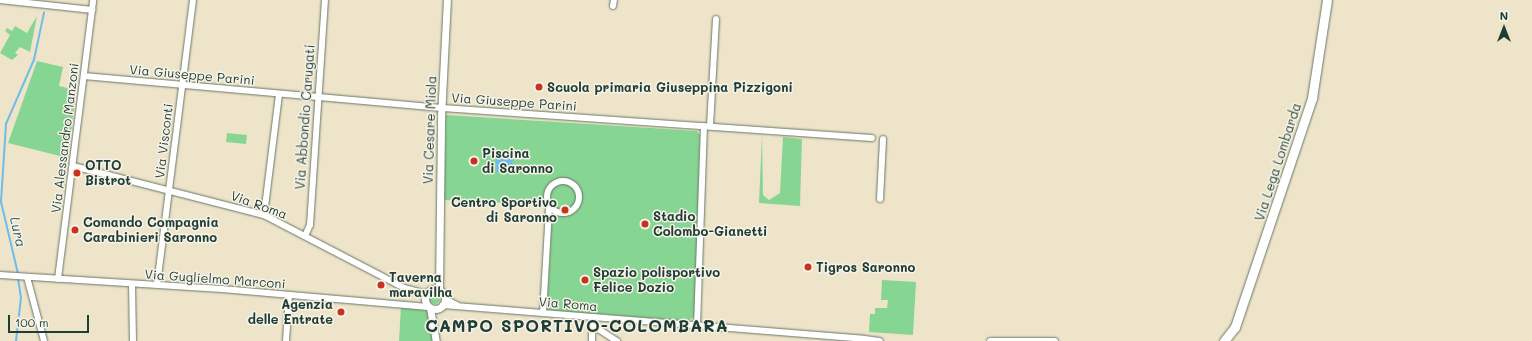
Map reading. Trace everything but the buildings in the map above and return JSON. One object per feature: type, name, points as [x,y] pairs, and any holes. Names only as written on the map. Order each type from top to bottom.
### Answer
[{"type":"main road","name":"Via Lega Lombarda","points":[[1224,341],[1235,327],[1312,98],[1327,0]]},
{"type":"main road","name":"Via Lega Lombarda","points":[[1235,327],[1236,341]]},
{"type":"street","points":[[0,0],[45,2],[92,10]]},
{"type":"street","name":"Via Alessandro Manzoni","points":[[58,279],[93,0]]},
{"type":"street","name":"Via Visconti","points":[[157,285],[193,0]]},
{"type":"street","name":"Via Abbondio Carugati","points":[[305,236],[310,225],[317,98],[326,0]]},
{"type":"street","name":"Via Cesare Miola","points":[[436,289],[438,260],[437,153],[442,108],[447,0]]},
{"type":"street","points":[[697,326],[707,126],[716,19]]},
{"type":"street","name":"Via Giuseppe Parini","points":[[84,76],[442,108],[872,138]]},
{"type":"street","points":[[264,215],[279,94]]},
{"type":"street","points":[[880,199],[883,139]]},
{"type":"street","name":"Via Roma","points":[[73,166],[264,215],[404,288],[426,294]]},
{"type":"street","points":[[543,313],[550,185],[561,180],[573,183],[578,193],[577,207],[559,214],[549,209]]},
{"type":"street","name":"Via Guglielmo Marconi","points":[[0,275],[12,277],[157,285],[429,307]]},
{"type":"street","points":[[28,277],[44,341]]},
{"type":"street","points":[[124,283],[131,295]]},
{"type":"street","points":[[132,284],[133,341]]},
{"type":"street","points":[[436,332],[426,294],[436,289],[443,304],[436,332],[436,341]]},
{"type":"street","points":[[286,341],[290,295]]},
{"type":"street","points":[[429,307],[443,304]]},
{"type":"street","name":"Via Roma","points":[[443,304],[461,307],[864,339]]},
{"type":"street","points":[[592,317],[592,341]]},
{"type":"street","points":[[592,325],[617,341]]},
{"type":"street","points":[[864,339],[879,341]]},
{"type":"street","points":[[990,341],[1054,341]]},
{"type":"green space","points":[[37,16],[30,52],[20,47],[15,53],[18,55],[12,60],[0,53],[10,35],[5,31],[7,28],[12,31],[15,26],[27,33]]},
{"type":"green space","points":[[37,61],[63,67],[59,86],[76,90],[68,158],[8,143]]},
{"type":"green space","points":[[446,115],[697,131],[700,135],[695,316],[688,321],[547,310],[552,216],[543,205],[444,200]]},
{"type":"green space","points":[[227,133],[247,135],[246,144],[226,142]]},
{"type":"green space","points":[[762,135],[763,195],[769,200],[780,193],[783,137],[802,139],[800,206],[759,203]]},
{"type":"green space","points":[[882,280],[916,282],[913,335],[869,332],[870,314],[875,314],[875,308],[887,308],[888,300],[881,300]]},
{"type":"green space","points":[[435,294],[440,299],[435,304],[430,299]]},
{"type":"green space","points":[[401,306],[427,311],[433,323],[432,341],[399,341]]},
{"type":"water","points":[[507,150],[514,159],[511,166],[505,168],[505,161],[504,173],[496,172],[496,152]]},
{"type":"waterway","name":"Lura","points":[[18,274],[1,202],[6,124],[34,60],[44,13]]},
{"type":"waterway","name":"Lura","points":[[16,341],[21,298],[18,278]]},
{"type":"place","name":"Scuola primaria Giuseppina Pizzigoni","points":[[539,87]]},
{"type":"place","name":"Piscina di Saronno","points":[[474,161]]},
{"type":"place","name":"OTTO Bistrot","points":[[77,173]]},
{"type":"place","name":"Centro Sportivo di Saronno","points":[[565,210]]},
{"type":"place","name":"Stadio Colombo-Gianetti","points":[[645,224]]},
{"type":"place","name":"Comando Compagnia Carabinieri Saronno","points":[[75,230]]},
{"type":"place","name":"Tigros Saronno","points":[[808,267]]},
{"type":"place","name":"Spazio polisportivo Felice Dozio","points":[[585,280]]},
{"type":"place","name":"Taverna maravilha","points":[[381,285]]},
{"type":"place","name":"Agenzia delle Entrate","points":[[341,312]]},
{"type":"district","name":"CAMPO SPORTIVO-COLOMBARA","points":[[577,326]]}]
